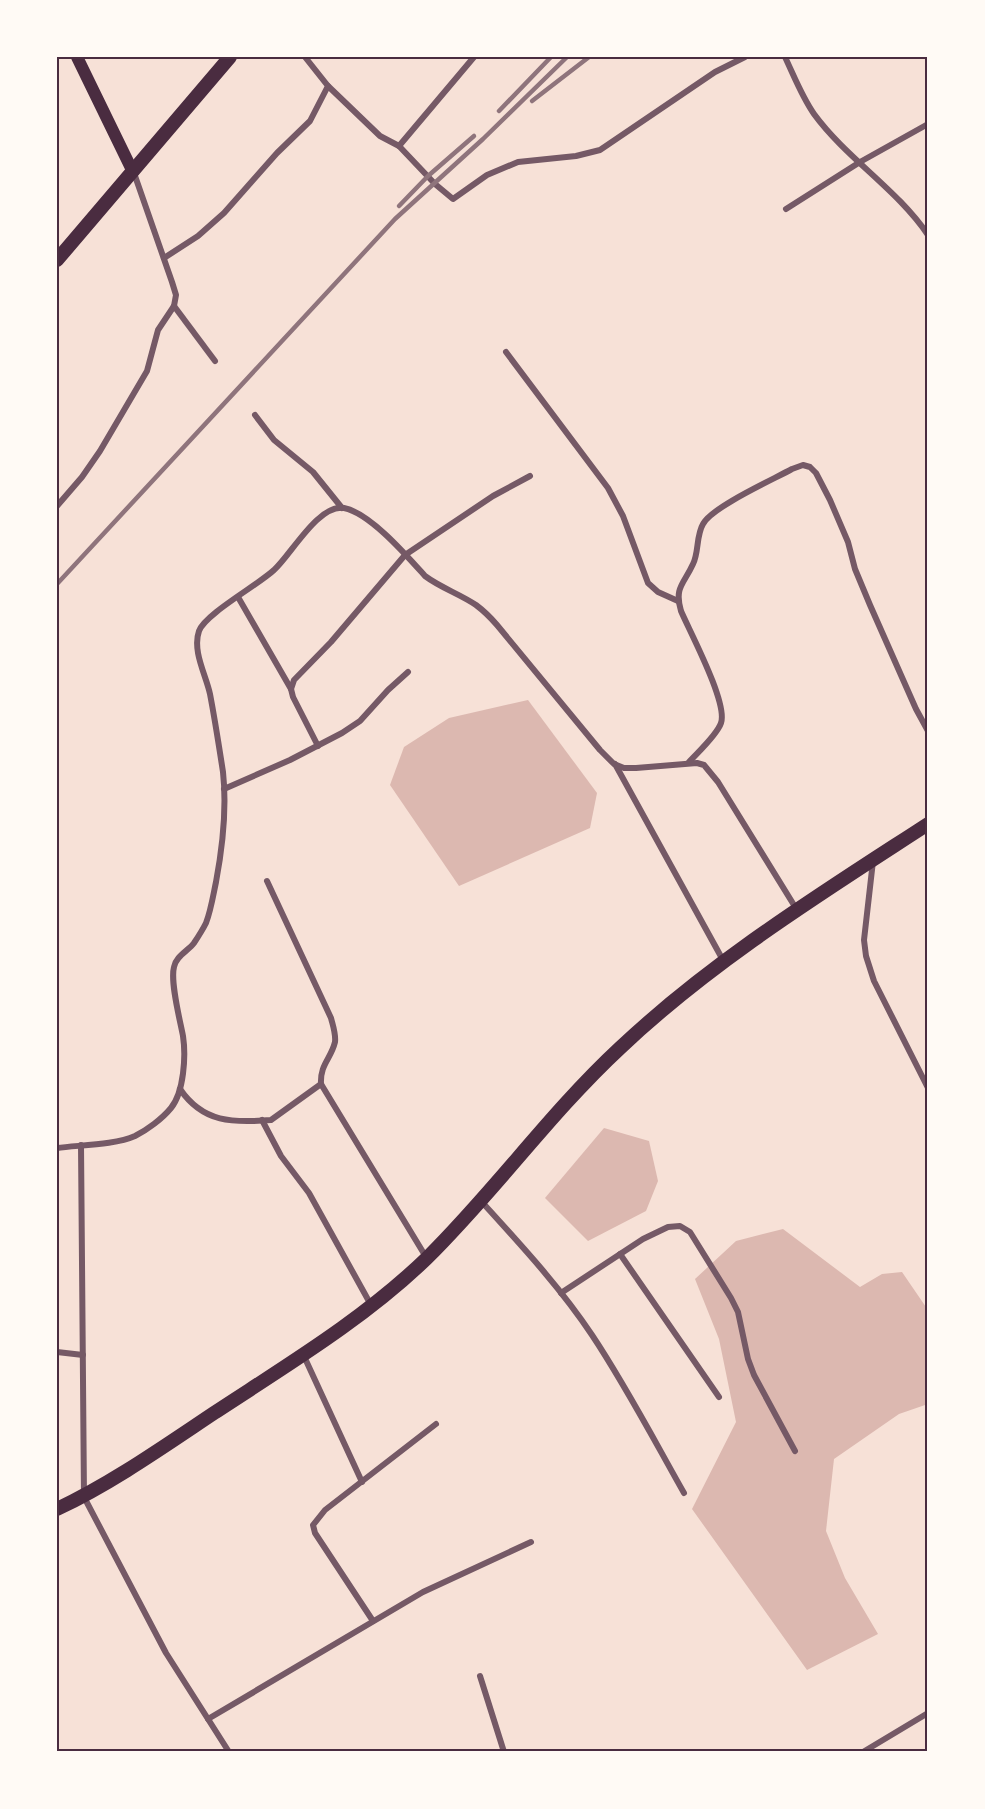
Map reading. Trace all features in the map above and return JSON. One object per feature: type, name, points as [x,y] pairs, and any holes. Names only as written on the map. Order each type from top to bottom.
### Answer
[{"type":"main road","points":[[77,57],[133,172]]},
{"type":"main road","points":[[57,260],[230,57]]},
{"type":"main road","points":[[57,1509],[84,1497],[303,1354],[372,1306],[426,1258],[481,1201],[594,1072],[655,1016],[687,989],[797,910],[928,824]]},
{"type":"street","points":[[305,57],[328,86],[380,136],[399,147],[453,199],[487,175],[518,162],[576,156],[600,150],[715,72],[745,57]]},
{"type":"street","points":[[399,147],[474,57]]},
{"type":"street","points":[[784,57],[814,113],[829,132],[909,212],[928,235]]},
{"type":"street","points":[[164,258],[198,236],[224,213],[277,153],[310,121],[328,86]]},
{"type":"street","points":[[786,209],[860,162],[928,124]]},
{"type":"street","points":[[57,506],[82,477],[130,402],[147,371],[158,330],[174,306],[176,295],[133,172]]},
{"type":"street","points":[[174,306],[215,361]]},
{"type":"street","points":[[506,352],[613,496],[623,516],[648,583],[658,592],[678,600]]},
{"type":"street","points":[[255,415],[274,440],[313,472],[342,508]]},
{"type":"street","points":[[689,762],[718,729],[722,721],[722,712],[707,668],[678,600],[681,583],[696,559],[701,528],[707,518],[718,509],[803,465],[810,467],[816,473],[830,500],[848,542],[855,569],[870,605],[928,731]]},
{"type":"street","points":[[291,690],[294,680],[302,670],[331,642],[405,555],[494,496],[530,476]]},
{"type":"street","points":[[57,1148],[115,1141],[134,1136],[155,1123],[172,1107],[180,1089],[184,1066],[184,1042],[173,967],[179,957],[194,943],[206,922],[220,858],[226,809],[219,742],[197,644],[199,630],[209,618],[272,572],[309,528],[319,518],[333,510],[342,508],[352,511],[372,523],[435,583],[475,604],[491,618],[614,764],[724,963]]},
{"type":"street","points":[[238,597],[291,690],[318,746]]},
{"type":"street","points":[[224,789],[318,746],[360,721],[408,672]]},
{"type":"street","points":[[614,764],[624,768],[689,762],[704,765],[718,782],[797,910]]},
{"type":"street","points":[[873,860],[864,940],[866,957],[874,981],[928,1088]]},
{"type":"street","points":[[267,881],[331,1018],[335,1041],[321,1072],[321,1084],[426,1258]]},
{"type":"street","points":[[180,1089],[189,1101],[205,1113],[231,1121],[271,1120],[321,1084]]},
{"type":"street","points":[[262,1120],[281,1156],[309,1193],[372,1306]]},
{"type":"street","points":[[81,1145],[84,1497],[166,1653],[229,1752]]},
{"type":"street","points":[[481,1201],[529,1254],[592,1335],[684,1493]]},
{"type":"street","points":[[561,1293],[643,1239],[668,1227],[680,1226],[690,1232],[738,1312],[748,1359],[754,1375],[795,1450]]},
{"type":"street","points":[[620,1254],[719,1397]]},
{"type":"street","points":[[57,1352],[83,1356]]},
{"type":"street","points":[[303,1354],[362,1482]]},
{"type":"street","points":[[373,1621],[315,1533],[313,1525],[325,1510],[436,1425]]},
{"type":"street","points":[[208,1719],[423,1592],[531,1542]]},
{"type":"street","points":[[480,1676],[504,1752]]},
{"type":"street","points":[[863,1752],[928,1713]]},
{"type":"shaded area","points":[[528,700],[597,793],[590,828],[459,886],[390,785],[404,747],[449,718]]},
{"type":"shaded area","points":[[604,1128],[649,1141],[658,1181],[646,1211],[588,1241],[545,1198]]},
{"type":"shaded area","points":[[783,1229],[860,1287],[882,1274],[902,1272],[928,1310],[928,1404],[899,1414],[834,1459],[826,1531],[845,1578],[878,1634],[807,1670],[692,1509],[736,1422],[719,1339],[695,1279],[736,1241]]},
{"type":"railway","points":[[499,111],[551,57]]},
{"type":"railway","points":[[57,584],[395,219],[483,139],[567,57]]},
{"type":"railway","points":[[532,101],[589,57]]},
{"type":"railway","points":[[399,206],[428,176],[474,136]]}]
